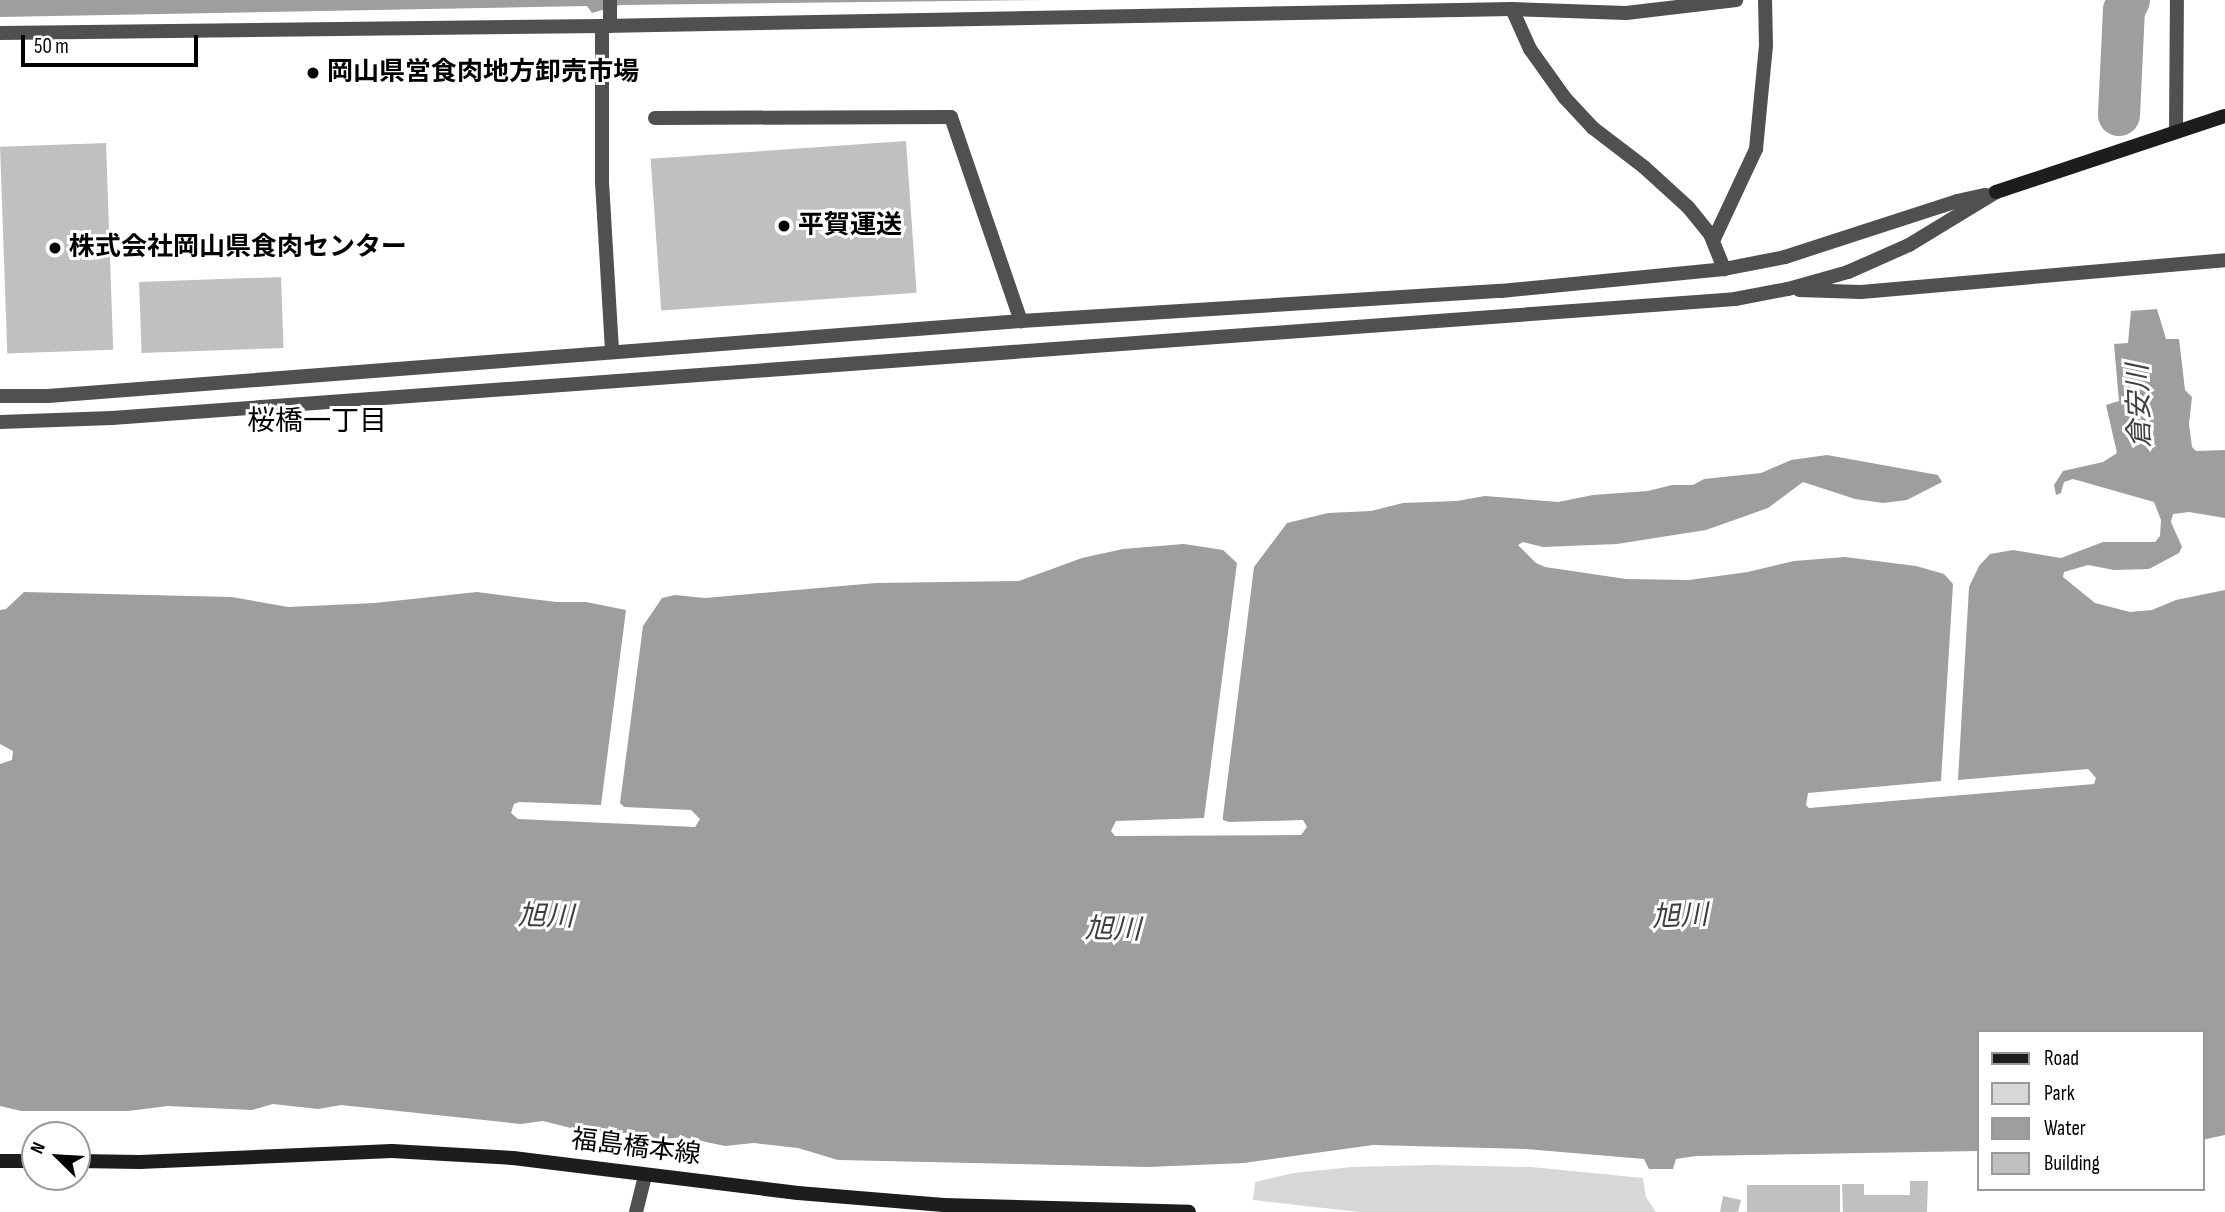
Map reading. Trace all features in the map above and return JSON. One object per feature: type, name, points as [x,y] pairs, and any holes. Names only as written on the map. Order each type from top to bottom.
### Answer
[{"type":"main road","points":[[1996,192],[2225,116]]},
{"type":"main road","name":"福島橋本線","points":[[91,1161],[140,1162],[392,1151],[513,1158],[943,1208],[1189,1212]]},
{"type":"main road","points":[[0,1161],[21,1161]]},
{"type":"street","points":[[0,33],[608,16],[1512,9],[1626,13],[1709,1],[1736,0]]},
{"type":"street","points":[[1713,241],[1756,149],[1766,46],[1765,0]]},
{"type":"street","points":[[2176,132],[2177,0]]},
{"type":"street","points":[[1512,9],[1530,48],[1565,98],[1593,128],[1644,167],[1688,207],[1713,241],[1724,269]]},
{"type":"street","points":[[608,16],[602,182],[612,352]]},
{"type":"street","points":[[655,118],[951,117],[1021,321]]},
{"type":"street","points":[[0,396],[48,396],[1021,321],[1501,292],[1724,269],[1785,257],[1957,201],[1996,192]]},
{"type":"street","points":[[0,422],[139,416],[1735,299],[1787,289],[1848,272],[1909,245],[1996,192]]},
{"type":"street","points":[[1787,289],[1861,292],[2225,260]]},
{"type":"street","points":[[636,1212],[645,1175]]},
{"type":"green space","points":[[1352,1167],[1531,1167],[1643,1178],[1646,1197],[1656,1212],[1360,1212],[1253,1200],[1255,1182],[1294,1173]]},
{"type":"water","points":[[0,0],[1045,0],[620,5],[592,13],[587,6],[0,17]]},
{"type":"water","points":[[2117,0],[2141,0],[2133,93],[2135,109],[2112,113]]},
{"type":"water","name":"旭川","points":[[2157,309],[2166,339],[2179,339],[2185,390],[2192,397],[2189,424],[2192,447],[2196,451],[2225,450],[2225,518],[2189,512],[2173,514],[2171,522],[2182,547],[2179,553],[2149,569],[2114,570],[2088,565],[2064,572],[2063,577],[2095,603],[2130,612],[2152,610],[2176,600],[2225,590],[2225,1135],[2204,1140],[2204,1030],[1976,1030],[1976,1151],[1696,1156],[1676,1159],[1673,1169],[1649,1169],[1644,1159],[1526,1149],[1373,1145],[1244,1163],[1148,1167],[838,1160],[798,1148],[754,1143],[725,1146],[682,1137],[657,1140],[625,1133],[587,1132],[543,1121],[521,1124],[341,1105],[318,1109],[273,1104],[252,1110],[168,1106],[128,1111],[21,1111],[0,1106],[0,764],[12,760],[13,751],[0,744],[0,610],[6,609],[24,592],[232,597],[288,607],[375,603],[477,592],[556,602],[586,602],[626,610],[601,805],[519,802],[514,804],[511,813],[518,819],[695,827],[700,819],[691,810],[624,807],[620,803],[643,626],[662,598],[675,595],[705,598],[876,583],[1019,581],[1082,558],[1123,549],[1184,544],[1223,550],[1237,563],[1204,818],[1116,821],[1111,831],[1115,836],[1301,835],[1307,827],[1303,820],[1223,820],[1254,567],[1287,523],[1328,513],[1371,511],[1403,503],[1457,501],[1485,496],[1558,502],[1593,495],[1648,491],[1672,485],[1693,485],[1704,479],[1761,473],[1791,460],[1827,455],[1938,475],[1942,482],[1907,500],[1883,503],[1855,499],[1803,482],[1768,508],[1706,530],[1617,544],[1543,547],[1523,542],[1518,545],[1536,563],[1545,567],[1626,579],[1689,580],[1748,572],[1794,561],[1845,557],[1916,566],[1944,574],[1953,584],[1941,781],[1808,793],[1806,805],[1809,808],[2094,784],[2096,778],[2088,769],[1958,780],[1969,587],[1979,566],[1990,554],[2013,550],[2061,558],[2103,542],[2155,542],[2160,536],[2161,520],[2154,502],[2073,479],[2064,482],[2061,493],[2056,495],[2054,485],[2063,471],[2103,462],[2117,453],[2106,405],[2119,401],[2114,344],[2128,343],[2131,311]]},
{"type":"building","name":"平賀運送","points":[[906,141],[917,293],[661,310],[651,159]]},
{"type":"building","name":"株式会社岡山県食肉センター","points":[[106,143],[113,350],[7,354],[0,147]]},
{"type":"building","points":[[281,277],[283,348],[142,353],[139,282]]},
{"type":"building","points":[[1910,1181],[1928,1181],[1927,1212],[1843,1212],[1842,1184],[1864,1184],[1864,1195],[1910,1195]]},
{"type":"building","points":[[1747,1185],[1840,1185],[1840,1212],[1747,1212]]},
{"type":"building","points":[[1723,1196],[1741,1200],[1738,1212],[1720,1212]]},
{"type":"waterway","name":"倉安川","points":[[2119,115],[2124,10],[2129,0]]},
{"type":"place","name":"岡山県営食肉地方卸売市場","points":[[313,73]]},
{"type":"place","name":"平賀運送","points":[[784,226]]},
{"type":"place","name":"株式会社岡山県食肉センター","points":[[55,248]]},
{"type":"district","name":"桜橋一丁目","points":[[317,422]]}]
